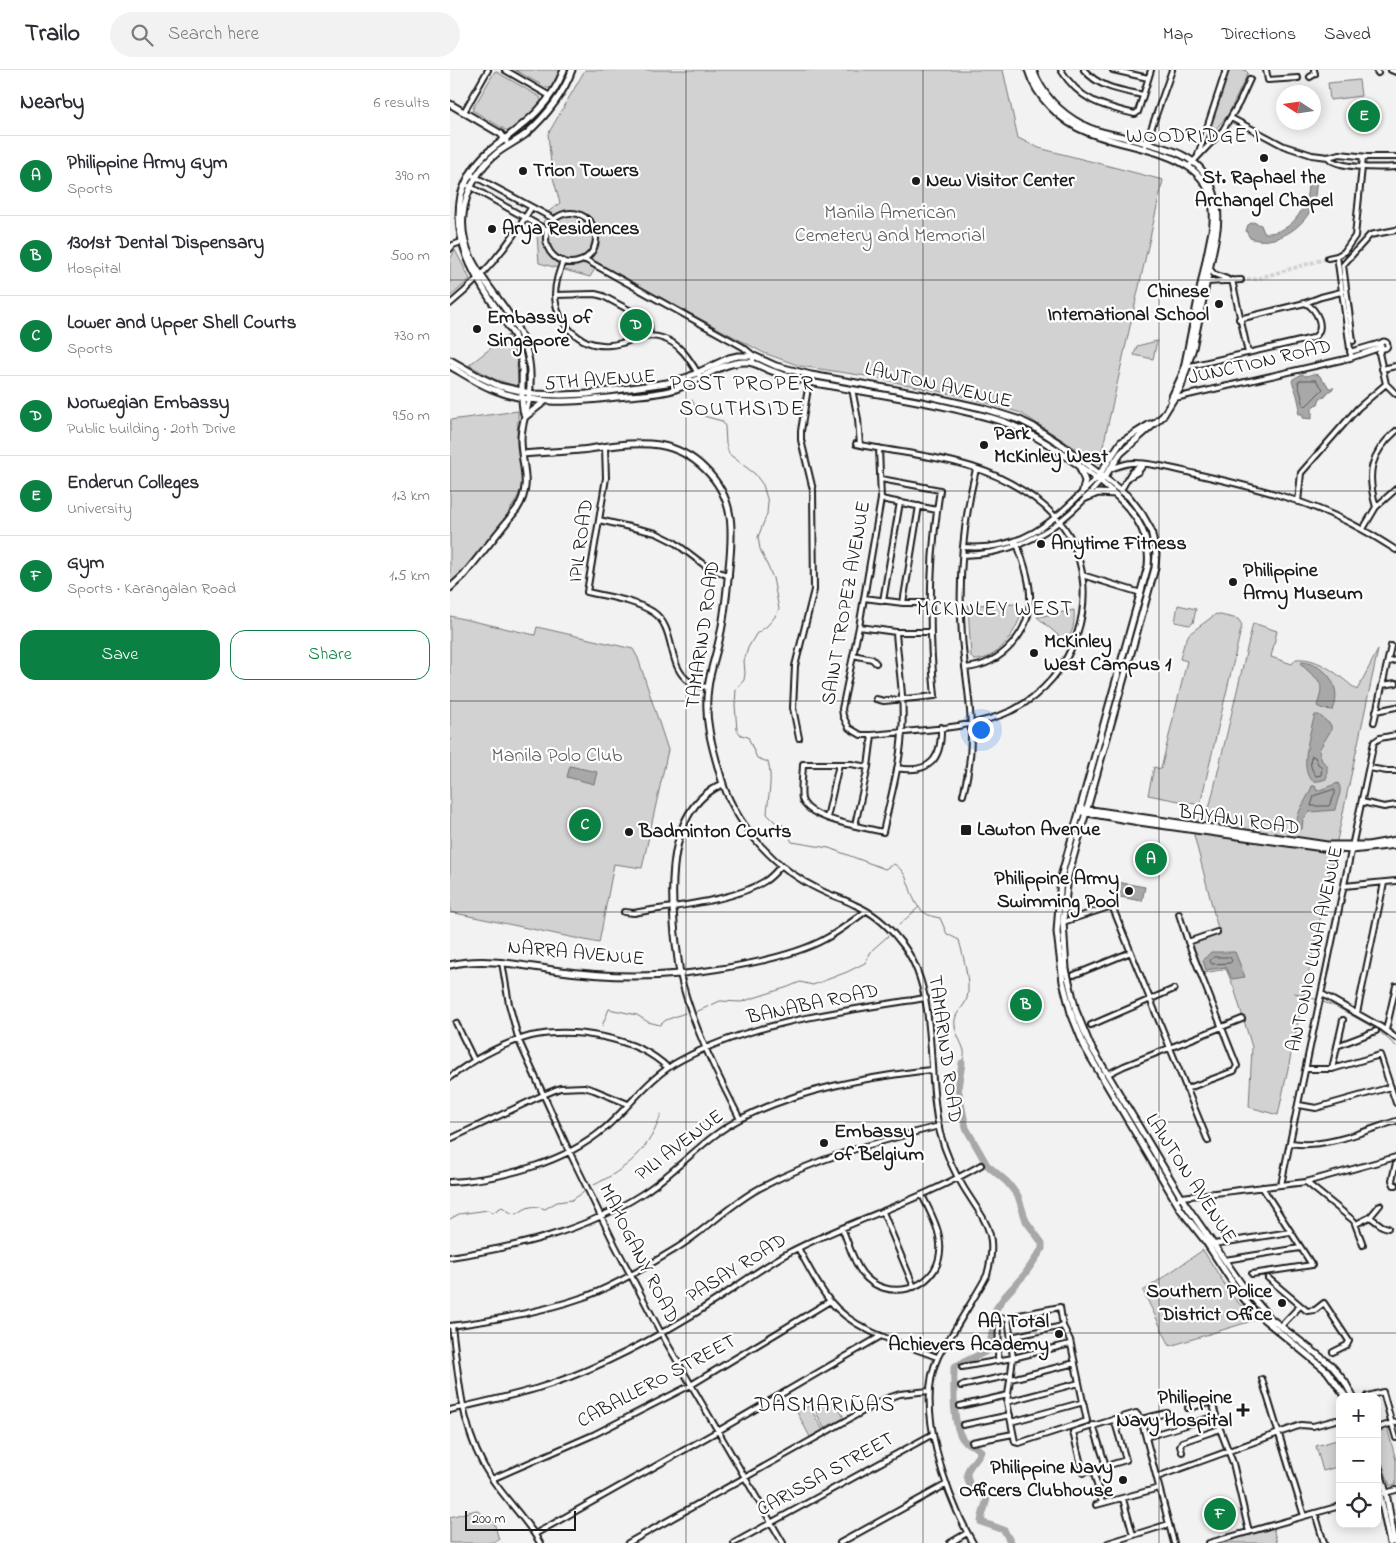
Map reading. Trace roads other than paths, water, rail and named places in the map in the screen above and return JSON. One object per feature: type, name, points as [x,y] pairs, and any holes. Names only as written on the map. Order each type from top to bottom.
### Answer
[{"type":"main road","points":[[524,416],[521,358],[514,335],[463,258],[458,242],[456,214],[470,174],[486,154],[528,122],[550,96],[564,70]]},
{"type":"main road","points":[[450,588],[472,564],[522,501],[526,481],[521,438],[529,396],[530,369],[525,346],[514,323],[481,276],[469,255],[462,228],[464,206],[476,178],[495,155],[528,132],[548,111],[566,85],[572,70]]},
{"type":"main road","points":[[1028,70],[1036,88],[1046,101],[1056,112],[1077,128],[1100,137],[1175,152],[1191,164],[1209,182],[1215,193],[1218,223],[1209,268],[1203,284]]},
{"type":"main road","points":[[1033,70],[1040,86],[1050,99],[1074,120],[1091,129],[1145,146]]},
{"type":"main road","points":[[450,104],[501,134],[510,145]]},
{"type":"main road","points":[[1102,475],[1110,469],[1121,453],[1159,420],[1183,383],[1203,284],[1212,231],[1213,208],[1206,185],[1191,164]]},
{"type":"main road","points":[[456,229],[462,228]]},
{"type":"main road","name":"5TH AVENUE","points":[[529,396],[544,402],[576,402],[657,393],[678,388],[722,361],[734,357],[754,356]]},
{"type":"main road","name":"LAWTON AVENUE","points":[[754,356],[789,370],[952,400],[1020,420],[1047,435],[1120,490],[1136,506],[1151,530],[1156,563],[1068,876],[1063,922],[1066,969],[1072,998],[1090,1045],[1182,1197],[1225,1260],[1254,1300],[1270,1318],[1331,1364],[1345,1382],[1350,1393]]},
{"type":"main road","name":"5TH AVENUE","points":[[450,360],[493,384],[522,395]]},
{"type":"main road","name":"5TH AVENUE","points":[[450,366],[490,388],[529,396],[575,395],[648,386],[699,375],[739,362],[752,363]]},
{"type":"main road","name":"LAWTON AVENUE","points":[[752,363],[770,371],[809,382],[947,407],[1004,422],[1045,441],[1098,480],[1134,513],[1146,540],[1149,560],[1062,877],[1057,921],[1058,949],[1066,998],[1085,1048],[1176,1201],[1246,1302],[1264,1321],[1327,1371],[1343,1393]]},
{"type":"main road","points":[[1098,480],[1121,442],[1147,427],[1165,408],[1180,383],[1186,368]]},
{"type":"main road","points":[[524,416],[544,402]]},
{"type":"main road","name":"TAMARIND ROAD","points":[[523,456],[647,444],[669,448],[686,454],[707,471],[717,483],[730,513],[732,539],[729,576],[720,637],[708,687],[707,712],[709,732],[723,784]]},
{"type":"main road","points":[[1075,462],[1084,478],[1084,496],[1098,493],[1115,494]]},
{"type":"main road","points":[[680,974],[672,906],[676,851],[685,824],[699,800],[709,791],[723,784]]},
{"type":"main road","points":[[1082,823],[1099,814],[1092,805],[1090,797]]},
{"type":"main road","name":"BAYANI ROAD","points":[[1079,810],[1323,848],[1396,845]]},
{"type":"main road","name":"BAYANI ROAD","points":[[1352,848],[1396,840]]},
{"type":"main road","name":"NARRA AVENUE","points":[[450,965],[472,961],[502,962],[597,975],[647,976],[680,974]]},
{"type":"main road","points":[[1381,1494],[1390,1543]]},
{"type":"main road","points":[[1381,1494],[1396,1543]]},
{"type":"street","points":[[464,112],[488,70]]},
{"type":"street","points":[[505,70],[550,96]]},
{"type":"street","points":[[1061,70],[1070,83],[1082,94],[1102,106],[1135,114],[1138,112],[1151,70]]},
{"type":"street","points":[[1084,70],[1093,80],[1106,87],[1142,95]]},
{"type":"street","points":[[1113,70],[1148,78]]},
{"type":"street","points":[[1145,146],[1172,70]]},
{"type":"street","points":[[1198,155],[1226,70]]},
{"type":"street","points":[[1266,70],[1269,81],[1298,78]]},
{"type":"street","points":[[1310,77],[1315,74],[1314,70]]},
{"type":"street","points":[[1391,70],[1396,72]]},
{"type":"street","points":[[1191,164],[1213,142],[1231,118],[1250,78]]},
{"type":"street","points":[[1231,118],[1288,148],[1312,155],[1328,157],[1340,154],[1363,157],[1396,157]]},
{"type":"street","points":[[1328,157],[1332,162],[1338,163],[1396,167]]},
{"type":"street","points":[[1328,258],[1344,252],[1355,236],[1363,157]]},
{"type":"street","points":[[470,174],[554,220]]},
{"type":"street","points":[[465,184],[547,230]]},
{"type":"street","points":[[450,304],[481,276],[502,251],[531,208]]},
{"type":"street","points":[[572,213],[584,217],[590,222],[595,233],[595,243],[591,252],[584,259],[574,262],[563,262],[548,249],[546,241],[547,230],[554,220],[564,214],[572,213]]},
{"type":"street","points":[[1353,341],[1343,265],[1370,235],[1396,230]]},
{"type":"street","points":[[450,249],[458,242],[464,241]]},
{"type":"street","points":[[1337,256],[1351,354]]},
{"type":"street","points":[[584,259],[740,345],[754,356],[752,363]]},
{"type":"street","points":[[563,262],[557,278],[555,295],[558,310],[565,324],[585,341],[609,346],[640,337],[662,338],[678,346],[686,354],[699,375]]},
{"type":"street","points":[[1209,268],[1214,274],[1232,280]]},
{"type":"street","points":[[1232,280],[1239,319],[1248,353]]},
{"type":"street","points":[[1203,284],[1241,280]]},
{"type":"street","points":[[1239,319],[1341,292]]},
{"type":"street","points":[[555,295],[595,294],[603,296],[644,317],[649,324],[650,336]]},
{"type":"street","points":[[1186,368],[1316,337],[1320,331],[1316,312],[1305,303]]},
{"type":"street","name":"JUNCTION ROAD","points":[[1175,398],[1382,346],[1379,353],[1382,369]]},
{"type":"street","points":[[1396,366],[1382,369],[1386,384],[1396,394]]},
{"type":"street","points":[[799,738],[793,708],[795,666],[814,590],[812,490],[801,431],[809,382]]},
{"type":"street","points":[[1298,502],[1301,473],[1358,408],[1386,384]]},
{"type":"street","name":"SAINT TROPEZ AVENUE","points":[[852,389],[858,419],[858,445],[879,448],[958,464],[999,477],[1042,504],[1069,536],[1075,549],[1082,575],[1084,604],[1078,633],[1070,653],[1056,675],[1033,697],[1013,710],[991,718],[971,722],[902,732],[861,734],[854,732],[846,724],[842,709],[859,627],[881,499],[879,448]]},
{"type":"street","points":[[1376,507],[1372,486],[1374,457],[1379,448],[1396,431]]},
{"type":"street","name":"IPIL ROAD","points":[[605,447],[606,478],[587,592],[634,603],[654,612],[666,628],[684,678],[695,685],[708,687]]},
{"type":"street","points":[[1110,469],[1131,463],[1143,464],[1236,483],[1298,502],[1363,530],[1396,550]]},
{"type":"street","points":[[1120,490],[1128,477],[1143,464]]},
{"type":"street","points":[[963,795],[971,751],[971,722],[964,668],[961,607],[962,555],[976,469]]},
{"type":"street","points":[[876,699],[884,701],[935,696],[930,632],[930,603],[932,556],[940,490],[881,479]]},
{"type":"street","points":[[962,555],[987,554],[1036,537],[1059,523],[1098,480]]},
{"type":"street","points":[[1363,530],[1376,507],[1396,489]]},
{"type":"street","points":[[963,547],[1017,543],[1084,496]]},
{"type":"street","points":[[881,499],[937,510]]},
{"type":"street","points":[[883,601],[900,502]]},
{"type":"street","points":[[903,603],[919,506]]},
{"type":"street","points":[[599,520],[624,524],[656,533],[674,542],[707,567],[729,576]]},
{"type":"street","points":[[964,668],[981,666],[1004,652],[1016,641],[1026,622],[1030,587],[1017,543]]},
{"type":"street","points":[[1082,575],[1141,593]]},
{"type":"street","points":[[864,598],[903,603],[930,603]]},
{"type":"street","points":[[859,627],[896,632],[930,632]]},
{"type":"street","points":[[868,767],[839,764],[803,764],[802,798],[804,803],[817,815],[883,832],[897,768],[902,732],[902,700],[896,632]]},
{"type":"street","points":[[1374,722],[1391,646]]},
{"type":"street","points":[[853,655],[872,659],[876,663]]},
{"type":"street","points":[[1388,662],[1396,660]]},
{"type":"street","points":[[1382,685],[1396,683]]},
{"type":"street","points":[[1376,711],[1396,708]]},
{"type":"street","points":[[897,768],[919,769],[932,762],[940,750],[941,727]]},
{"type":"street","points":[[855,825],[868,767],[872,734]]},
{"type":"street","name":"ANTONIO LUNA AVENUE","points":[[1282,1185],[1374,742],[1380,738],[1396,735]]},
{"type":"street","points":[[827,818],[839,764]]},
{"type":"street","points":[[1369,768],[1396,771]]},
{"type":"street","name":"TAMARIND ROAD","points":[[723,784],[741,821],[759,844],[795,876],[815,888],[857,905],[893,933],[908,951],[920,977],[926,998],[934,1101],[939,1126],[958,1178],[988,1226],[992,1242],[992,1256],[987,1275],[937,1357],[929,1392],[933,1434],[947,1484],[973,1543]]},
{"type":"street","points":[[1362,802],[1384,807],[1396,805]]},
{"type":"street","points":[[624,912],[634,913],[727,896],[749,889],[767,880],[782,865]]},
{"type":"street","points":[[1344,886],[1396,881]]},
{"type":"street","points":[[1357,1013],[1384,883]]},
{"type":"street","points":[[1063,922],[1112,906],[1208,1141]]},
{"type":"street","name":"NARRA AVENUE","points":[[680,974],[735,966],[803,948],[838,932],[866,911]]},
{"type":"street","points":[[1179,914],[1188,942],[1237,1066],[1234,1071],[1186,1089]]},
{"type":"street","points":[[1188,942],[1217,932]]},
{"type":"street","points":[[1074,975],[1131,952]]},
{"type":"street","name":"MAHOGANY ROAD","points":[[502,962],[512,1019],[519,1040],[569,1151],[661,1333],[783,1543]]},
{"type":"street","points":[[680,974],[692,1016],[705,1048],[740,1119]]},
{"type":"street","points":[[1386,1030],[1396,986]]},
{"type":"street","points":[[1091,1025],[1174,989]]},
{"type":"street","points":[[1322,994],[1386,1030],[1396,1038]]},
{"type":"street","name":"BANABA ROAD","points":[[450,1182],[476,1180],[514,1172],[535,1166],[569,1151],[603,1130],[628,1104],[668,1068],[705,1048],[784,1023],[829,1013],[926,998]]},
{"type":"street","points":[[1108,1074],[1242,1019]]},
{"type":"street","points":[[1332,1069],[1342,1020]]},
{"type":"street","points":[[456,1023],[474,1060]]},
{"type":"street","points":[[1337,1046],[1376,1031]]},
{"type":"street","points":[[450,1077],[474,1060],[519,1040],[545,1034],[582,1033],[624,1043],[649,1054],[668,1068]]},
{"type":"street","points":[[1306,1068],[1332,1069],[1380,1055],[1396,1103]]},
{"type":"street","name":"PILI AVENUE","points":[[450,1258],[544,1239],[602,1217],[643,1194],[704,1144],[740,1119],[791,1098],[821,1089],[876,1077],[931,1070]]},
{"type":"street","points":[[1299,1105],[1316,1108],[1391,1087]]},
{"type":"street","points":[[450,1139],[560,1088],[584,1088],[605,1093],[628,1104]]},
{"type":"street","points":[[1291,1143],[1304,1145],[1323,1143],[1396,1121]]},
{"type":"street","points":[[540,1543],[492,1479],[473,1445],[462,1407],[451,1326],[502,1319],[589,1295],[678,1247],[745,1196],[775,1180],[853,1149],[939,1126]]},
{"type":"street","points":[[1176,1201],[1182,1197],[1306,1182],[1396,1157]]},
{"type":"street","points":[[1396,1163],[1392,1180],[1396,1185]]},
{"type":"street","name":"PASAY ROAD","points":[[450,1410],[536,1389],[613,1358],[690,1317],[798,1248],[922,1195],[981,1165]]},
{"type":"street","points":[[1306,1182],[1354,1221],[1363,1245]]},
{"type":"street","points":[[1252,1274],[1312,1265],[1262,1187]]},
{"type":"street","points":[[842,1228],[858,1267],[868,1280],[889,1290],[906,1290],[914,1287],[929,1277],[934,1270],[940,1254],[941,1244],[922,1195]]},
{"type":"street","points":[[1356,1224],[1370,1217],[1380,1205]]},
{"type":"street","points":[[883,1212],[914,1287]]},
{"type":"street","points":[[1370,1217],[1388,1228]]},
{"type":"street","points":[[1214,1244],[1290,1232]]},
{"type":"street","points":[[798,1248],[819,1285],[839,1310],[881,1336],[937,1357]]},
{"type":"street","points":[[1225,1260],[1300,1248]]},
{"type":"street","points":[[1268,1278],[1300,1306],[1310,1311],[1324,1303],[1350,1342],[1348,1345],[1332,1352]]},
{"type":"street","name":"CABALLERO STREET","points":[[492,1479],[593,1435],[691,1385],[830,1301]]},
{"type":"street","points":[[1281,1326],[1300,1306]]},
{"type":"street","points":[[998,1360],[999,1320],[1008,1317],[1060,1307],[1063,1326],[1070,1344],[1084,1402],[1086,1422],[1019,1443],[1016,1442],[1008,1402],[1013,1358],[1008,1317]]},
{"type":"street","points":[[1011,1337],[1063,1326]]},
{"type":"street","points":[[535,1534],[881,1336]]},
{"type":"street","points":[[962,1367],[1013,1358],[1070,1344]]},
{"type":"street","points":[[961,1386],[1075,1363]]},
{"type":"street","points":[[1262,1379],[1304,1516]]},
{"type":"street","points":[[1008,1402],[1079,1383]]},
{"type":"street","points":[[628,1543],[885,1399],[900,1394],[929,1392]]},
{"type":"street","points":[[1379,1393],[1383,1392],[1394,1423],[1396,1438]]},
{"type":"street","points":[[960,1406],[1008,1395]]},
{"type":"street","points":[[1011,1422],[1084,1402]]},
{"type":"street","points":[[1188,1408],[1212,1402],[1233,1463],[1249,1532]]},
{"type":"street","points":[[1114,1418],[1126,1460],[1084,1473],[1073,1432],[1114,1418],[1136,1413],[1141,1418],[1174,1543]]},
{"type":"street","points":[[1141,1418],[1167,1413]]},
{"type":"street","points":[[963,1425],[1010,1415]]},
{"type":"street","points":[[1146,1437],[1216,1416]]},
{"type":"street","points":[[1157,1477],[1301,1425],[1313,1426],[1336,1420]]},
{"type":"street","points":[[1381,1427],[1394,1423]]},
{"type":"street","points":[[1093,1425],[1106,1466]]},
{"type":"street","points":[[1182,1452],[1180,1446],[1182,1442],[1220,1429]]},
{"type":"street","name":"CARISSA STREET","points":[[734,1543],[933,1434]]},
{"type":"street","points":[[972,1442],[1013,1434]]},
{"type":"street","points":[[1093,1470],[1102,1503]]},
{"type":"street","points":[[840,1543],[947,1484]]},
{"type":"street","points":[[1096,1505],[1159,1488]]},
{"type":"street","points":[[1381,1494],[1396,1490]]},
{"type":"street","points":[[1123,1499],[1133,1535]]},
{"type":"street","points":[[1209,1543],[1336,1507]]},
{"type":"street","points":[[1315,1513],[1324,1543]]},
{"type":"street","points":[[1108,1543],[1169,1524]]},
{"type":"street","points":[[950,1543],[967,1533]]},
{"type":"water","points":[[1310,172],[1317,175],[1315,195],[1312,207],[1302,222],[1294,229],[1277,238],[1259,240],[1250,238],[1246,231],[1248,225],[1253,222],[1261,225],[1264,233],[1284,229],[1292,223],[1304,206],[1308,186],[1307,176]]},
{"type":"water","points":[[1302,374],[1306,376],[1319,375],[1329,388],[1334,388],[1325,397],[1320,398],[1318,404],[1312,408],[1312,419],[1303,418],[1303,414],[1299,414],[1298,411],[1300,409],[1292,381]]},
{"type":"water","points":[[1302,662],[1318,667],[1330,678],[1336,693],[1333,710],[1317,706],[1321,685],[1301,664]]},
{"type":"water","points":[[1315,715],[1319,715],[1331,725],[1331,730],[1319,750],[1322,761],[1327,765],[1327,777],[1317,781],[1309,777],[1306,770],[1308,740]]},
{"type":"water","points":[[570,766],[597,772],[594,784],[567,777]]},
{"type":"water","points":[[1338,783],[1340,793],[1335,810],[1310,812],[1303,819],[1302,829],[1298,830],[1297,818],[1312,786],[1315,786],[1317,791]]},
{"type":"water","name":"Philippine Army Swimming Pool","points":[[1117,882],[1145,887],[1142,901],[1114,896]]},
{"type":"water","points":[[1211,952],[1235,952],[1245,977],[1232,979],[1226,967],[1206,970],[1203,960]]},
{"type":"waterway","points":[[692,400],[700,415],[722,421],[725,426],[726,444],[729,454],[755,474],[763,485],[768,502],[767,514],[758,537],[760,549],[773,578],[779,609],[767,626],[756,634],[748,648],[744,661],[744,680],[736,689],[735,705],[737,730],[741,735],[748,737],[757,758],[768,762],[770,782],[767,814],[775,822],[783,825],[792,842],[829,848],[885,869],[894,864],[904,875],[919,908],[928,915],[940,918],[947,934],[959,940],[968,985],[967,998],[955,1021],[964,1052],[962,1063]]},
{"type":"waterway","points":[[899,925],[919,907]]},
{"type":"waterway","points":[[696,1012],[720,1001],[741,1002],[800,982],[813,985],[847,972],[865,963],[872,950],[888,936]]},
{"type":"waterway","points":[[1295,993],[1318,1000]]},
{"type":"waterway","points":[[1323,1002],[1337,1007],[1376,1029]]},
{"type":"waterway","points":[[602,1026],[609,1009],[637,1015],[648,1022],[660,1025],[666,1020],[685,1013]]},
{"type":"waterway","points":[[1381,1033],[1396,1046]]},
{"type":"waterway","points":[[962,1063],[958,1088],[966,1128],[987,1165],[1007,1182],[1018,1196],[1026,1221],[1042,1243],[1042,1249],[1025,1274],[996,1309],[989,1350],[954,1367],[954,1404],[959,1431],[962,1438],[968,1444],[981,1451],[967,1472],[972,1489],[981,1491],[987,1497],[981,1522],[1004,1530],[1011,1543]]},
{"type":"waterway","points":[[594,1185],[606,1179],[635,1157],[650,1138],[661,1114]]},
{"type":"waterway","points":[[450,1219],[459,1214],[488,1210],[492,1213],[502,1207],[511,1213],[517,1214],[530,1207],[545,1209],[557,1202],[572,1200],[584,1192]]},
{"type":"tunnel","points":[[1241,280],[1256,279],[1328,258]]},
{"type":"place","name":"Enderun Colleges","points":[[1364,116]]},
{"type":"place","name":"St. Raphael the Archangel Chapel","points":[[1264,158]]},
{"type":"place","name":"Trion Towers","points":[[523,171]]},
{"type":"place","name":"New Visitor Center","points":[[916,181]]},
{"type":"place","name":"Arya Residences","points":[[492,229]]},
{"type":"place","name":"Chinese International School","points":[[1219,304]]},
{"type":"place","name":"Norwegian Embassy","points":[[636,325]]},
{"type":"place","name":"Embassy of Singapore","points":[[477,329]]},
{"type":"place","name":"Park McKinley West","points":[[984,445]]},
{"type":"place","name":"Anytime Fitness","points":[[1041,544]]},
{"type":"place","name":"Philippine Army Museum","points":[[1233,582]]},
{"type":"place","name":"McKinley West Campus 1","points":[[1034,653]]},
{"type":"place","name":"Lower and Upper Shell Courts","points":[[585,825]]},
{"type":"place","name":"Lawton Avenue","points":[[966,830]]},
{"type":"place","name":"Badminton Courts","points":[[629,832]]},
{"type":"place","name":"Philippine Army Gym","points":[[1151,859]]},
{"type":"place","name":"Philippine Army Swimming Pool","points":[[1129,891]]},
{"type":"place","name":"1301st Dental Dispensary","points":[[1026,1005]]},
{"type":"place","name":"Embassy of Belgium","points":[[824,1143]]},
{"type":"place","name":"Southern Police District Office","points":[[1282,1303]]},
{"type":"place","name":"AA Total Achievers Academy","points":[[1059,1334]]},
{"type":"place","name":"Philippine Navy Hospital","points":[[1243,1410]]},
{"type":"place","name":"Philippine Navy Officers Clubhouse","points":[[1123,1480]]},
{"type":"place","name":"Gym","points":[[1220,1514]]},
{"type":"district","name":"WOODRIDGE I","points":[[1193,137]]},
{"type":"district","name":"POST PROPER SOUTHSIDE","points":[[742,398]]},
{"type":"district","name":"MCKINLEY WEST","points":[[995,610]]},
{"type":"district","name":"DASMARIÑAS","points":[[825,1406]]},
{"type":"park label","name":"Manila American Cemetery and Memorial","points":[[890,224]]},
{"type":"park label","name":"Manila Polo Club","points":[[557,756]]}]
